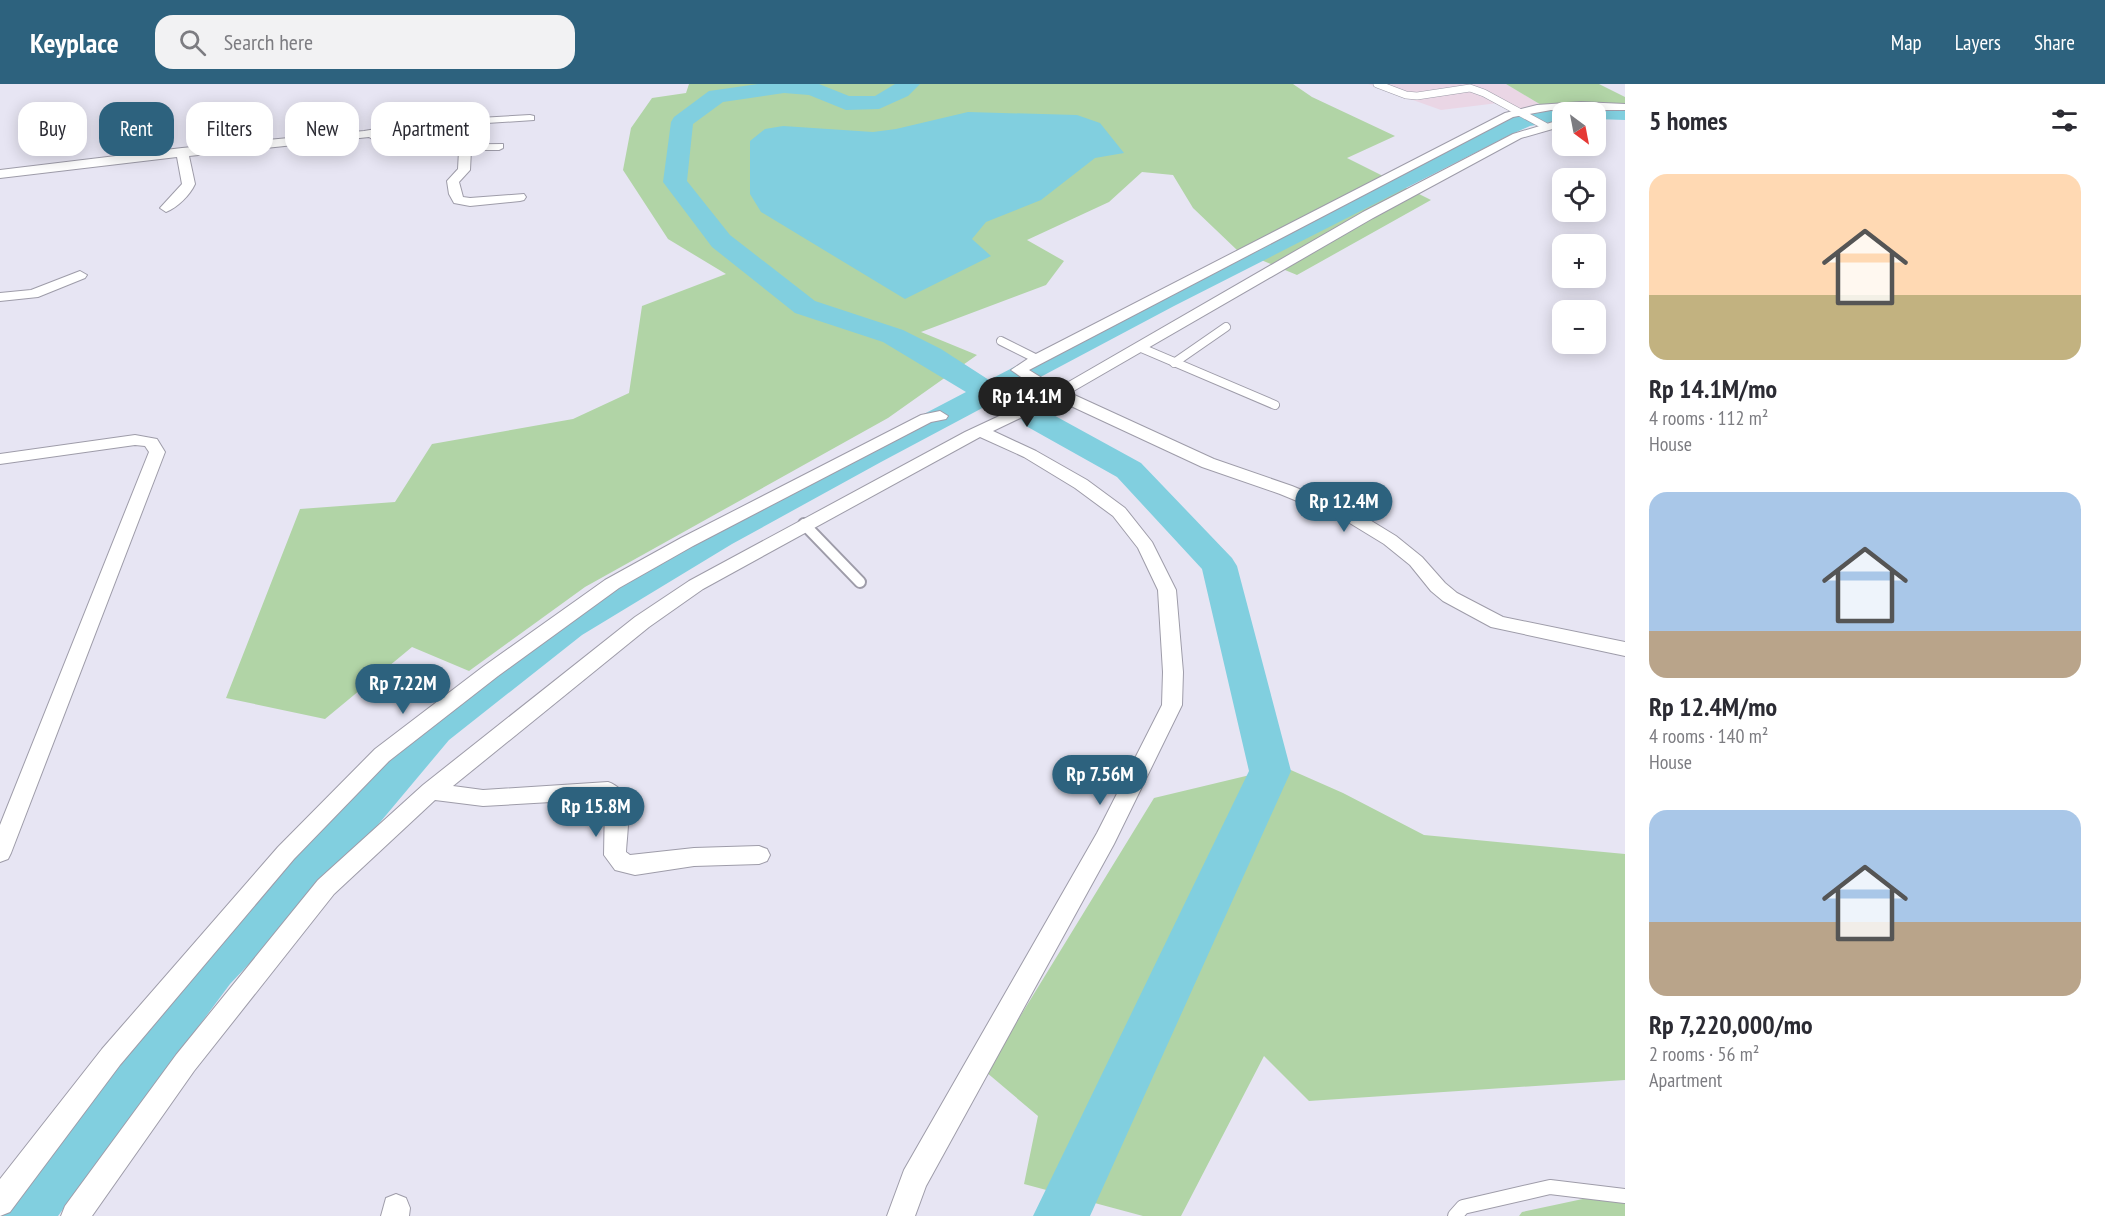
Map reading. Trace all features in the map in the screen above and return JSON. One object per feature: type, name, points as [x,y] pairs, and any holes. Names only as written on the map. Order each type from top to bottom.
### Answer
[{"type":"street","points":[[1625,107],[1560,107],[1521,114],[1435,152],[1019,370],[1051,394],[1208,463],[1286,490],[1354,518],[1408,554],[1450,597],[1498,622],[1625,649]]},
{"type":"street","points":[[490,120],[530,118]]},
{"type":"street","points":[[75,1216],[185,1063],[319,896],[431,791],[642,622],[696,585],[804,524],[1140,346],[1378,210],[1517,136],[1552,124]]},
{"type":"street","points":[[0,174],[182,152],[371,133]]},
{"type":"street","points":[[490,147],[499,146]]},
{"type":"street","points":[[166,208],[189,185],[190,180],[182,152]]},
{"type":"street","points":[[465,156],[464,170],[453,181],[458,200],[470,202],[520,197]]},
{"type":"street","points":[[0,297],[33,294],[80,275]]},
{"type":"street","points":[[0,1202],[126,1039],[286,853],[382,755],[490,671],[612,584],[687,542],[930,416],[940,416]]},
{"type":"street","points":[[901,1216],[914,1179],[1106,838],[1172,705],[1173,672],[1167,590],[1146,546],[1119,512],[1081,484],[987,428]]},
{"type":"street","points":[[0,459],[135,440],[152,442],[157,448],[78,659],[0,853]]},
{"type":"street","points":[[431,791],[483,798],[608,790],[616,798],[615,855],[623,863],[635,866],[694,857],[759,855]]},
{"type":"lane","points":[[1377,84],[1417,96],[1470,88],[1484,93],[1543,125]]},
{"type":"lane","points":[[1174,363],[1226,327]]},
{"type":"lane","points":[[1001,341],[1037,359]]},
{"type":"lane","points":[[1140,346],[1174,363],[1275,405]]},
{"type":"lane","points":[[804,524],[860,582]]},
{"type":"lane","points":[[1455,1216],[1463,1207],[1550,1187],[1625,1196]]},
{"type":"shaded area","points":[[1368,84],[1506,84],[1548,109],[1521,114],[1498,103],[1441,110]]},
{"type":"green space","points":[[689,84],[1293,84],[1312,97],[1395,136],[1347,158],[1431,200],[1297,275],[1237,250],[1193,208],[1173,175],[1142,172],[1109,202],[1027,240],[1064,261],[1046,285],[921,332],[977,355],[888,418],[585,587],[469,671],[412,647],[325,719],[226,698],[300,509],[395,502],[432,444],[573,419],[629,393],[642,306],[726,274],[668,239],[623,170],[631,128],[652,98],[686,93]]},
{"type":"green space","points":[[1506,84],[1599,84],[1625,97],[1625,103],[1606,104],[1606,102],[1552,102],[1552,109],[1548,109]]},
{"type":"green space","points":[[1284,767],[1343,793],[1424,835],[1625,854],[1625,1080],[1309,1101],[1264,1056],[1181,1216],[1143,1216],[1024,1184],[1038,1116],[986,1072],[1154,798]]},
{"type":"green space","points":[[1625,1190],[1625,1216],[1519,1216],[1522,1212]]},
{"type":"water","points":[[968,112],[1077,115],[1100,123],[1124,153],[1095,158],[1041,200],[986,222],[972,239],[991,256],[905,299],[761,212],[750,194],[750,141],[765,129],[783,126],[873,132],[896,129]]},
{"type":"waterway","points":[[909,84],[879,102],[846,103],[813,89],[784,87],[717,96],[682,122],[675,182],[721,241],[805,307],[893,336],[977,385]]},
{"type":"waterway","points":[[1606,113],[1625,113]]},
{"type":"waterway","points":[[23,1216],[213,969],[345,832],[434,729],[568,626],[719,536],[1164,300],[1504,129],[1524,121],[1552,115]]},
{"type":"waterway","points":[[1037,419],[1129,470],[1219,566],[1270,771],[1061,1216]]}]
